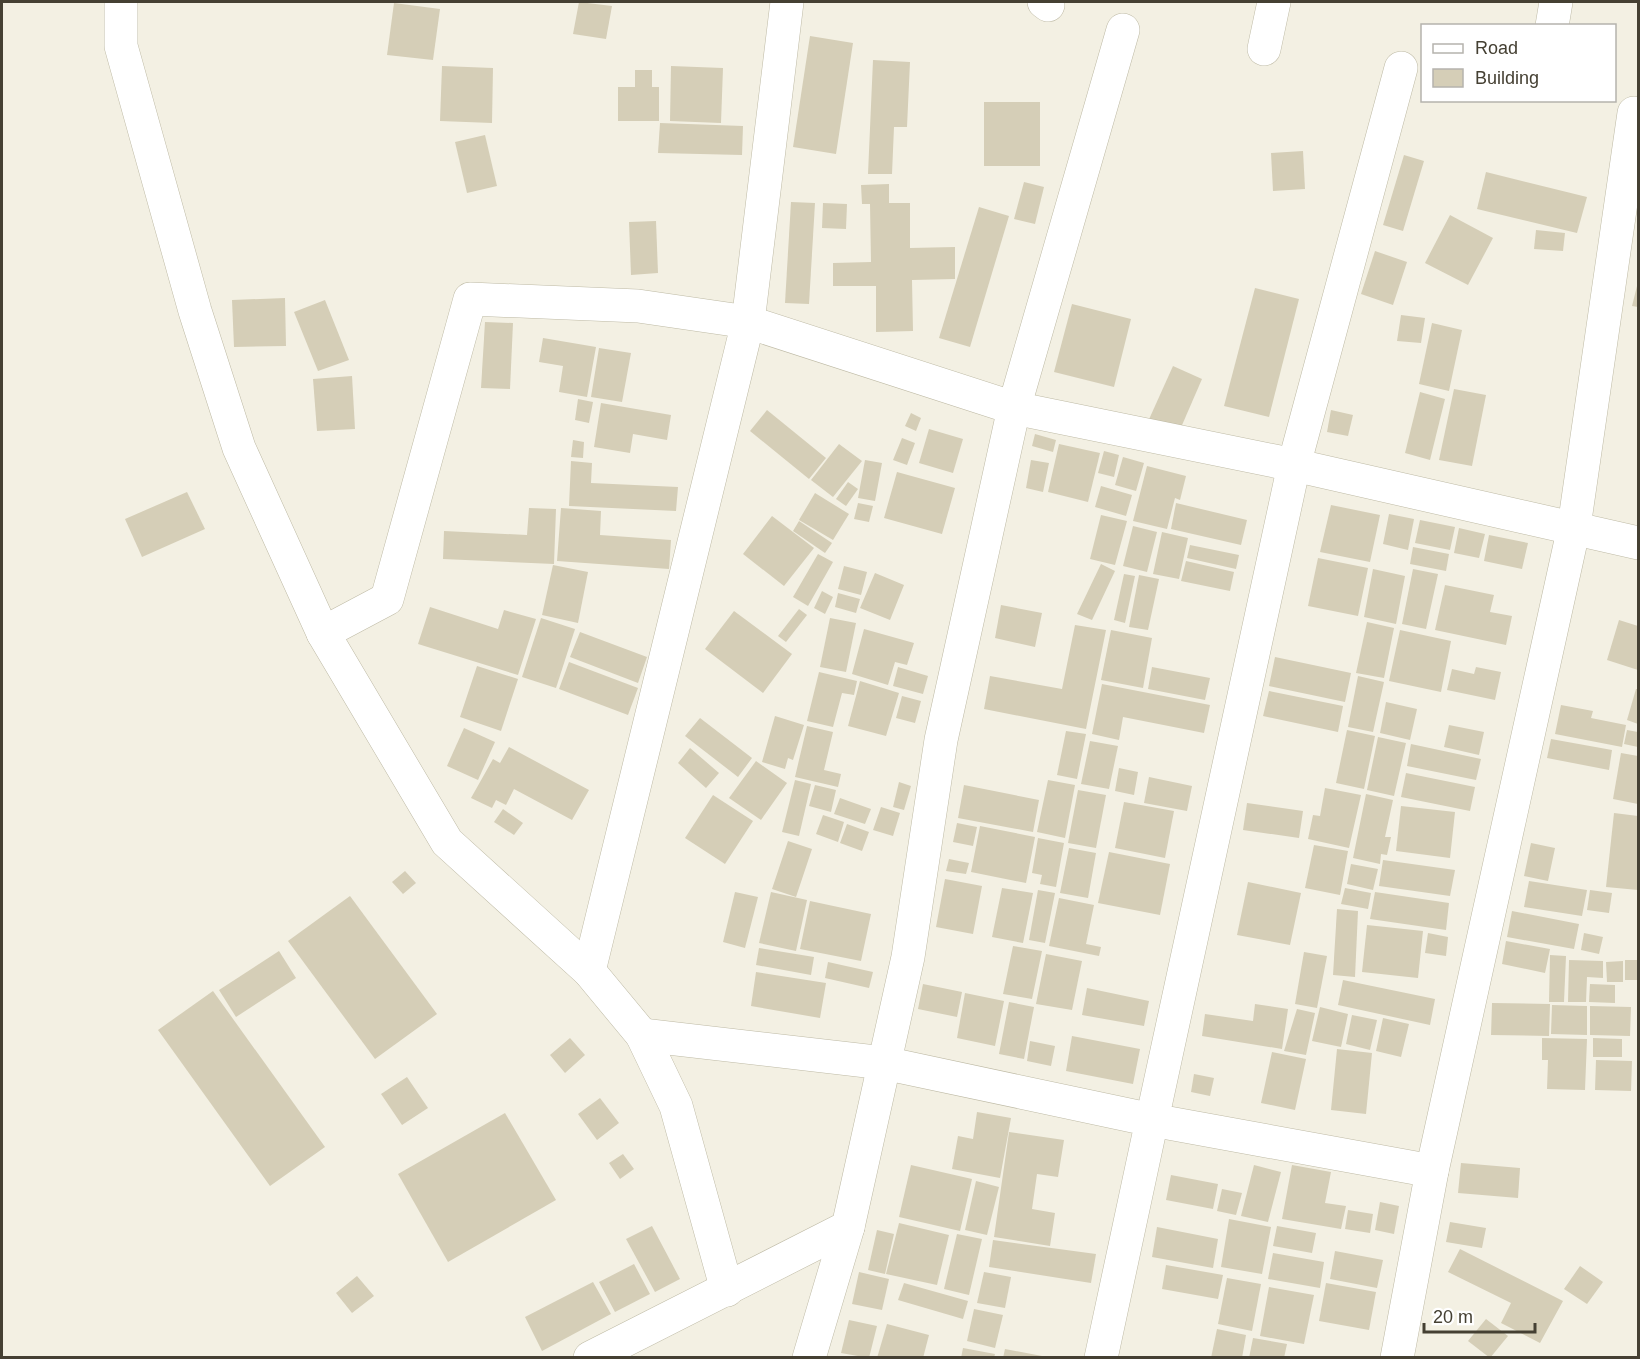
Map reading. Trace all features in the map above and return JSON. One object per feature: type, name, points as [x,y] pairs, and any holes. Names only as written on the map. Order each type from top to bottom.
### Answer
[{"type":"street","points":[[122,2],[122,46],[195,311],[239,448],[323,633],[447,842],[590,971],[642,1035],[676,1106],[727,1290]]},
{"type":"street","points":[[590,971],[748,322],[787,2]]},
{"type":"street","points":[[1264,49],[1274,2]]},
{"type":"street","points":[[1552,24],[1556,2]]},
{"type":"street","points":[[809,1358],[848,1227],[908,957],[940,740],[1014,408],[1123,30]]},
{"type":"street","points":[[1101,1358],[1294,465],[1401,68]]},
{"type":"street","points":[[1397,1358],[1432,1171],[1574,527],[1634,113]]},
{"type":"street","points":[[323,633],[387,599],[470,299],[638,306],[748,322],[1014,408],[1294,465],[1638,543]]},
{"type":"street","points":[[642,1035],[884,1064],[1152,1120],[1432,1171]]},
{"type":"street","points":[[590,1358],[848,1227]]},
{"type":"building","points":[[579,2],[612,6],[606,39],[573,34]]},
{"type":"building","points":[[394,3],[440,9],[433,60],[387,55]]},
{"type":"building","points":[[810,36],[853,43],[836,154],[793,147]]},
{"type":"building","points":[[873,60],[910,62],[907,127],[894,127],[892,174],[868,174]]},
{"type":"building","points":[[442,66],[493,68],[492,123],[440,121]]},
{"type":"building","points":[[671,66],[723,68],[721,123],[670,121]]},
{"type":"building","points":[[635,70],[652,70],[652,87],[659,87],[659,121],[618,121],[618,87],[635,87]]},
{"type":"building","points":[[984,102],[1040,102],[1040,166],[984,166]]},
{"type":"building","points":[[660,123],[743,126],[742,155],[658,153]]},
{"type":"building","points":[[485,135],[497,186],[467,193],[455,142]]},
{"type":"building","points":[[1303,151],[1305,189],[1273,191],[1271,153]]},
{"type":"building","points":[[1404,155],[1424,161],[1403,231],[1383,225]]},
{"type":"building","points":[[1486,172],[1587,197],[1577,233],[1477,209]]},
{"type":"building","points":[[1024,182],[1044,187],[1035,224],[1014,219]]},
{"type":"building","points":[[889,184],[889,203],[910,203],[910,248],[955,247],[955,279],[912,280],[913,331],[876,332],[876,286],[833,286],[833,263],[871,262],[870,204],[862,204],[861,185]]},
{"type":"building","points":[[791,202],[815,203],[809,304],[785,303]]},
{"type":"building","points":[[823,203],[847,204],[846,229],[822,228]]},
{"type":"building","points":[[979,207],[1009,216],[970,347],[939,338]]},
{"type":"building","points":[[1450,215],[1493,238],[1468,285],[1425,263]]},
{"type":"building","points":[[656,221],[658,273],[631,275],[629,222]]},
{"type":"building","points":[[1536,230],[1565,233],[1563,251],[1534,249]]},
{"type":"building","points":[[1375,251],[1407,262],[1393,305],[1361,294]]},
{"type":"building","points":[[1638,282],[1638,307],[1632,306]]},
{"type":"building","points":[[1255,288],[1299,299],[1269,417],[1224,406]]},
{"type":"building","points":[[285,298],[286,346],[234,347],[232,300]]},
{"type":"building","points":[[325,300],[349,360],[318,371],[294,312]]},
{"type":"building","points":[[1072,304],[1131,319],[1114,387],[1054,372]]},
{"type":"building","points":[[1401,315],[1425,318],[1421,343],[1397,341]]},
{"type":"building","points":[[485,322],[513,323],[510,389],[481,388]]},
{"type":"building","points":[[1432,323],[1462,330],[1449,391],[1419,384]]},
{"type":"building","points":[[543,338],[596,347],[587,397],[559,392],[563,366],[539,362]]},
{"type":"building","points":[[599,348],[631,353],[622,402],[591,397]]},
{"type":"building","points":[[1173,366],[1202,379],[1176,439],[1146,426]]},
{"type":"building","points":[[352,376],[355,429],[317,431],[313,379]]},
{"type":"building","points":[[1454,389],[1486,395],[1472,466],[1439,460]]},
{"type":"building","points":[[1420,392],[1445,399],[1430,460],[1405,453]]},
{"type":"building","points":[[578,399],[593,402],[589,423],[575,420]]},
{"type":"building","points":[[601,403],[671,415],[667,440],[633,434],[630,453],[594,447]]},
{"type":"building","points":[[767,410],[826,458],[809,479],[750,431]]},
{"type":"building","points":[[1331,410],[1353,415],[1348,436],[1327,432]]},
{"type":"building","points":[[911,413],[921,418],[916,431],[905,426]]},
{"type":"building","points":[[929,429],[963,439],[953,473],[919,463]]},
{"type":"building","points":[[1035,434],[1056,440],[1053,452],[1032,446]]},
{"type":"building","points":[[902,438],[915,443],[907,465],[893,460]]},
{"type":"building","points":[[573,440],[584,442],[583,458],[571,457]]},
{"type":"building","points":[[839,444],[862,461],[833,497],[811,480]]},
{"type":"building","points":[[1059,444],[1100,453],[1088,502],[1048,492]]},
{"type":"building","points":[[1104,451],[1119,455],[1114,477],[1098,473]]},
{"type":"building","points":[[1123,457],[1144,463],[1136,491],[1115,485]]},
{"type":"building","points":[[865,460],[882,463],[875,501],[858,498]]},
{"type":"building","points":[[1031,460],[1049,463],[1043,492],[1026,488]]},
{"type":"building","points":[[571,461],[592,463],[591,483],[678,487],[676,511],[569,506]]},
{"type":"building","points":[[1147,466],[1186,476],[1180,500],[1175,498],[1167,529],[1133,521]]},
{"type":"building","points":[[897,472],[955,488],[942,534],[884,518]]},
{"type":"building","points":[[848,482],[858,489],[846,506],[836,499]]},
{"type":"building","points":[[1101,486],[1132,495],[1126,516],[1095,507]]},
{"type":"building","points":[[187,492],[205,529],[142,557],[125,519]]},
{"type":"building","points":[[815,493],[849,514],[833,540],[799,520]]},
{"type":"building","points":[[858,503],[873,506],[869,522],[854,519]]},
{"type":"building","points":[[1176,503],[1247,520],[1241,545],[1171,529]]},
{"type":"building","points":[[1331,505],[1380,515],[1370,562],[1320,552]]},
{"type":"building","points":[[529,508],[556,509],[554,564],[443,559],[444,531],[527,535]]},
{"type":"building","points":[[561,508],[601,511],[600,535],[671,540],[669,569],[557,561]]},
{"type":"building","points":[[1389,514],[1414,519],[1408,550],[1383,544]]},
{"type":"building","points":[[1101,515],[1127,521],[1115,565],[1090,559]]},
{"type":"building","points":[[772,516],[814,548],[784,586],[743,554]]},
{"type":"building","points":[[1420,520],[1455,527],[1450,550],[1415,543]]},
{"type":"building","points":[[799,521],[832,543],[825,553],[793,531]]},
{"type":"building","points":[[1133,526],[1157,532],[1147,572],[1123,566]]},
{"type":"building","points":[[1459,528],[1485,534],[1479,558],[1454,553]]},
{"type":"building","points":[[1162,532],[1188,538],[1179,579],[1153,574]]},
{"type":"building","points":[[1489,535],[1528,543],[1522,569],[1484,561]]},
{"type":"building","points":[[1190,545],[1239,555],[1236,569],[1187,558]]},
{"type":"building","points":[[1413,547],[1449,554],[1446,571],[1410,564]]},
{"type":"building","points":[[818,554],[833,562],[808,606],[793,597]]},
{"type":"building","points":[[1318,558],[1368,568],[1358,616],[1308,606]]},
{"type":"building","points":[[1186,561],[1234,572],[1230,591],[1181,581]]},
{"type":"building","points":[[1101,564],[1115,571],[1092,620],[1077,614]]},
{"type":"building","points":[[553,565],[588,572],[578,623],[542,615]]},
{"type":"building","points":[[844,566],[867,572],[861,595],[838,589]]},
{"type":"building","points":[[1373,569],[1405,576],[1396,624],[1364,617]]},
{"type":"building","points":[[1413,569],[1438,574],[1426,629],[1402,624]]},
{"type":"building","points":[[875,573],[904,585],[890,620],[860,608]]},
{"type":"building","points":[[1124,574],[1135,576],[1125,623],[1114,620]]},
{"type":"building","points":[[1139,575],[1159,579],[1148,630],[1129,627]]},
{"type":"building","points":[[1445,585],[1494,595],[1490,612],[1512,616],[1506,645],[1435,630]]},
{"type":"building","points":[[822,591],[833,597],[825,614],[814,608]]},
{"type":"building","points":[[838,593],[860,599],[856,613],[835,607]]},
{"type":"building","points":[[1001,605],[1042,613],[1035,647],[995,638]]},
{"type":"building","points":[[430,607],[498,629],[504,610],[536,619],[518,675],[418,644]]},
{"type":"building","points":[[799,609],[807,615],[786,642],[778,636]]},
{"type":"building","points":[[734,611],[792,654],[763,693],[705,649]]},
{"type":"building","points":[[541,618],[575,629],[556,688],[522,677]]},
{"type":"building","points":[[830,618],[856,623],[846,672],[820,667]]},
{"type":"building","points":[[1619,620],[1638,626],[1638,670],[1607,660]]},
{"type":"building","points":[[1367,622],[1394,628],[1384,678],[1356,673]]},
{"type":"building","points":[[1075,625],[1106,630],[1086,729],[984,709],[990,676],[1062,689]]},
{"type":"building","points":[[864,629],[914,643],[907,665],[895,662],[888,685],[852,674]]},
{"type":"building","points":[[1111,630],[1152,638],[1143,688],[1101,680]]},
{"type":"building","points":[[1400,630],[1451,641],[1441,692],[1389,681]]},
{"type":"building","points":[[580,632],[647,657],[638,683],[570,657]]},
{"type":"building","points":[[1275,657],[1351,673],[1345,702],[1269,686]]},
{"type":"building","points":[[569,662],[638,688],[628,715],[559,689]]},
{"type":"building","points":[[477,666],[518,679],[501,731],[460,717]]},
{"type":"building","points":[[898,667],[928,676],[923,694],[893,686]]},
{"type":"building","points":[[1152,667],[1210,678],[1205,700],[1148,689]]},
{"type":"building","points":[[1476,667],[1501,672],[1495,700],[1447,690],[1452,669],[1474,674]]},
{"type":"building","points":[[819,672],[857,681],[854,695],[842,693],[833,727],[807,721]]},
{"type":"building","points":[[1358,676],[1384,682],[1373,732],[1348,727]]},
{"type":"building","points":[[860,681],[899,693],[886,736],[848,726]]},
{"type":"building","points":[[1102,684],[1210,705],[1204,733],[1123,717],[1119,740],[1092,734]]},
{"type":"building","points":[[1636,689],[1638,689],[1638,724],[1627,720]]},
{"type":"building","points":[[1269,691],[1343,706],[1338,732],[1263,716]]},
{"type":"building","points":[[902,696],[921,701],[915,723],[896,718]]},
{"type":"building","points":[[1386,702],[1417,709],[1410,740],[1380,733]]},
{"type":"building","points":[[1561,705],[1593,711],[1591,718],[1626,725],[1622,747],[1555,734]]},
{"type":"building","points":[[775,716],[804,725],[793,760],[788,758],[785,769],[762,762]]},
{"type":"building","points":[[700,718],[752,758],[738,777],[685,736]]},
{"type":"building","points":[[1449,725],[1484,732],[1479,755],[1444,747]]},
{"type":"building","points":[[807,726],[833,732],[824,770],[841,774],[838,787],[795,777]]},
{"type":"building","points":[[464,728],[495,742],[478,780],[447,766]]},
{"type":"building","points":[[1347,730],[1375,736],[1364,789],[1336,783]]},
{"type":"building","points":[[1627,730],[1638,732],[1638,747],[1624,744]]},
{"type":"building","points":[[1066,731],[1086,734],[1077,779],[1057,775]]},
{"type":"building","points":[[1378,737],[1406,743],[1394,796],[1367,790]]},
{"type":"building","points":[[1551,739],[1612,750],[1609,770],[1547,758]]},
{"type":"building","points":[[1090,741],[1118,746],[1109,789],[1081,784]]},
{"type":"building","points":[[1411,744],[1481,759],[1476,780],[1407,766]]},
{"type":"building","points":[[509,747],[589,790],[572,820],[514,789],[506,805],[496,800],[492,808],[471,798],[493,759],[500,763]]},
{"type":"building","points":[[690,748],[719,773],[706,788],[678,763]]},
{"type":"building","points":[[1621,753],[1638,756],[1638,804],[1613,799]]},
{"type":"building","points":[[756,761],[787,783],[761,820],[729,798]]},
{"type":"building","points":[[1119,768],[1138,772],[1134,795],[1115,791]]},
{"type":"building","points":[[1406,773],[1475,787],[1470,811],[1401,797]]},
{"type":"building","points":[[1149,777],[1192,786],[1187,811],[1144,803]]},
{"type":"building","points":[[795,780],[811,784],[799,836],[782,832]]},
{"type":"building","points":[[1048,780],[1075,785],[1065,838],[1037,832]]},
{"type":"building","points":[[899,782],[911,786],[904,810],[893,807]]},
{"type":"building","points":[[815,785],[836,790],[831,812],[809,806]]},
{"type":"building","points":[[964,785],[1039,800],[1033,832],[958,818]]},
{"type":"building","points":[[1325,788],[1361,795],[1349,848],[1308,839],[1313,815],[1320,816]]},
{"type":"building","points":[[1078,790],[1106,795],[1096,848],[1068,843]]},
{"type":"building","points":[[1366,794],[1393,800],[1385,837],[1391,837],[1387,855],[1381,854],[1380,864],[1353,858]]},
{"type":"building","points":[[713,795],[753,821],[725,864],[685,838]]},
{"type":"building","points":[[840,798],[871,809],[865,824],[834,814]]},
{"type":"building","points":[[1124,802],[1174,811],[1165,858],[1115,848]]},
{"type":"building","points":[[1247,803],[1303,811],[1299,838],[1243,830]]},
{"type":"building","points":[[1401,806],[1455,812],[1450,858],[1396,851]]},
{"type":"building","points":[[881,807],[900,813],[893,836],[873,830]]},
{"type":"building","points":[[503,809],[523,823],[514,835],[494,822]]},
{"type":"building","points":[[1614,813],[1638,816],[1638,890],[1606,887]]},
{"type":"building","points":[[823,815],[844,822],[838,842],[816,834]]},
{"type":"building","points":[[957,823],[977,827],[973,846],[953,842]]},
{"type":"building","points":[[847,824],[869,832],[862,851],[840,843]]},
{"type":"building","points":[[980,826],[1035,837],[1026,883],[971,872]]},
{"type":"building","points":[[1038,838],[1064,843],[1056,887],[1040,884],[1042,875],[1032,873]]},
{"type":"building","points":[[788,841],[812,849],[796,897],[772,889]]},
{"type":"building","points":[[1531,843],[1555,848],[1548,881],[1524,876]]},
{"type":"building","points":[[1314,845],[1348,851],[1340,895],[1305,888]]},
{"type":"building","points":[[1069,848],[1096,853],[1088,898],[1060,893]]},
{"type":"building","points":[[1109,852],[1170,864],[1160,915],[1098,903]]},
{"type":"building","points":[[949,859],[969,863],[966,874],[946,871]]},
{"type":"building","points":[[1383,860],[1455,870],[1450,896],[1379,886]]},
{"type":"building","points":[[1351,864],[1378,869],[1373,890],[1347,884]]},
{"type":"building","points":[[405,871],[416,883],[403,894],[392,882]]},
{"type":"building","points":[[945,879],[982,886],[973,934],[936,927]]},
{"type":"building","points":[[1529,881],[1587,890],[1582,916],[1524,907]]},
{"type":"building","points":[[1248,882],[1301,893],[1290,945],[1237,935]]},
{"type":"building","points":[[1002,888],[1033,893],[1023,943],[992,937]]},
{"type":"building","points":[[1345,888],[1371,893],[1368,909],[1341,904]]},
{"type":"building","points":[[1038,890],[1055,893],[1045,943],[1029,940]]},
{"type":"building","points":[[1590,890],[1612,893],[1609,913],[1587,910]]},
{"type":"building","points":[[735,892],[758,897],[745,948],[723,942]]},
{"type":"building","points":[[771,892],[807,900],[796,951],[759,943]]},
{"type":"building","points":[[1375,892],[1449,903],[1446,930],[1370,919]]},
{"type":"building","points":[[350,896],[437,1014],[375,1059],[288,941]]},
{"type":"building","points":[[1059,898],[1094,905],[1086,944],[1101,947],[1099,956],[1049,946]]},
{"type":"building","points":[[810,901],[871,914],[861,961],[800,949]]},
{"type":"building","points":[[1337,909],[1358,911],[1355,977],[1333,975]]},
{"type":"building","points":[[1512,911],[1579,924],[1574,949],[1507,937]]},
{"type":"building","points":[[1367,925],[1423,931],[1418,978],[1362,972]]},
{"type":"building","points":[[1428,933],[1448,937],[1446,956],[1425,953]]},
{"type":"building","points":[[1584,933],[1603,937],[1599,954],[1581,950]]},
{"type":"building","points":[[1506,941],[1550,949],[1545,973],[1502,964]]},
{"type":"building","points":[[1013,946],[1042,951],[1032,999],[1003,994]]},
{"type":"building","points":[[759,948],[814,957],[811,975],[756,965]]},
{"type":"building","points":[[279,951],[296,978],[236,1017],[219,990]]},
{"type":"building","points":[[1304,952],[1327,956],[1317,1008],[1295,1004]]},
{"type":"building","points":[[1046,954],[1082,961],[1072,1010],[1036,1004]]},
{"type":"building","points":[[1550,955],[1566,956],[1564,1002],[1549,1002]]},
{"type":"building","points":[[1569,960],[1603,961],[1603,978],[1587,977],[1586,1002],[1568,1002]]},
{"type":"building","points":[[1625,960],[1638,960],[1638,980],[1625,980]]},
{"type":"building","points":[[1623,961],[1623,982],[1607,982],[1606,962]]},
{"type":"building","points":[[828,962],[873,972],[869,988],[825,978]]},
{"type":"building","points":[[756,972],[826,983],[820,1018],[751,1006]]},
{"type":"building","points":[[1343,980],[1435,999],[1430,1025],[1338,1005]]},
{"type":"building","points":[[923,984],[962,992],[957,1017],[918,1009]]},
{"type":"building","points":[[1590,984],[1615,985],[1615,1003],[1589,1002]]},
{"type":"building","points":[[1087,988],[1149,1001],[1144,1026],[1082,1015]]},
{"type":"building","points":[[213,991],[325,1147],[270,1186],[158,1030]]},
{"type":"building","points":[[965,993],[1004,1001],[995,1046],[957,1038]]},
{"type":"building","points":[[1009,1002],[1034,1007],[1024,1059],[999,1054]]},
{"type":"building","points":[[1492,1003],[1550,1004],[1549,1036],[1491,1035]]},
{"type":"building","points":[[1255,1004],[1288,1009],[1282,1049],[1202,1036],[1205,1014],[1253,1021]]},
{"type":"building","points":[[1552,1005],[1587,1006],[1587,1035],[1551,1034]]},
{"type":"building","points":[[1590,1006],[1631,1007],[1630,1036],[1590,1035]]},
{"type":"building","points":[[1320,1007],[1348,1014],[1341,1047],[1312,1041]]},
{"type":"building","points":[[1297,1009],[1315,1013],[1306,1055],[1284,1051]]},
{"type":"building","points":[[1352,1015],[1377,1020],[1370,1050],[1346,1044]]},
{"type":"building","points":[[1383,1018],[1409,1024],[1401,1057],[1376,1051]]},
{"type":"building","points":[[1072,1036],[1140,1049],[1133,1084],[1066,1071]]},
{"type":"building","points":[[570,1038],[585,1055],[565,1073],[550,1055]]},
{"type":"building","points":[[1542,1038],[1587,1039],[1585,1090],[1547,1089],[1548,1060],[1542,1060]]},
{"type":"building","points":[[1593,1038],[1622,1039],[1622,1057],[1593,1057]]},
{"type":"building","points":[[1030,1041],[1055,1046],[1051,1066],[1027,1061]]},
{"type":"building","points":[[1337,1049],[1372,1053],[1366,1114],[1331,1110]]},
{"type":"building","points":[[1272,1052],[1306,1059],[1295,1110],[1261,1103]]},
{"type":"building","points":[[1596,1060],[1632,1061],[1631,1091],[1595,1090]]},
{"type":"building","points":[[1194,1074],[1214,1078],[1210,1096],[1191,1092]]},
{"type":"building","points":[[407,1077],[428,1108],[402,1125],[381,1094]]},
{"type":"building","points":[[600,1098],[619,1123],[597,1140],[578,1114]]},
{"type":"building","points":[[977,1112],[1011,1118],[1000,1178],[952,1169],[958,1136],[973,1139]]},
{"type":"building","points":[[505,1113],[556,1200],[448,1262],[398,1174]]},
{"type":"building","points":[[1009,1132],[1064,1140],[1058,1177],[1037,1174],[1032,1209],[1055,1213],[1050,1246],[994,1237]]},
{"type":"building","points":[[623,1154],[634,1169],[620,1179],[609,1163]]},
{"type":"building","points":[[1461,1163],[1520,1168],[1518,1198],[1458,1193]]},
{"type":"building","points":[[911,1165],[972,1179],[960,1231],[899,1217]]},
{"type":"building","points":[[1254,1165],[1281,1172],[1268,1222],[1241,1216]]},
{"type":"building","points":[[1292,1165],[1331,1172],[1325,1203],[1346,1206],[1341,1229],[1282,1219]]},
{"type":"building","points":[[1171,1175],[1218,1184],[1213,1209],[1166,1200]]},
{"type":"building","points":[[976,1181],[999,1187],[987,1235],[965,1230]]},
{"type":"building","points":[[1222,1189],[1242,1193],[1236,1215],[1217,1211]]},
{"type":"building","points":[[1380,1202],[1399,1206],[1394,1234],[1375,1230]]},
{"type":"building","points":[[1348,1210],[1373,1214],[1370,1233],[1345,1229]]},
{"type":"building","points":[[1229,1219],[1271,1227],[1262,1274],[1221,1267]]},
{"type":"building","points":[[1450,1222],[1486,1228],[1482,1248],[1446,1242]]},
{"type":"building","points":[[899,1223],[949,1235],[937,1285],[886,1274]]},
{"type":"building","points":[[652,1226],[680,1279],[655,1292],[626,1239]]},
{"type":"building","points":[[1277,1226],[1316,1233],[1312,1253],[1273,1246]]},
{"type":"building","points":[[1157,1227],[1218,1239],[1213,1268],[1152,1257]]},
{"type":"building","points":[[877,1230],[894,1234],[885,1274],[868,1270]]},
{"type":"building","points":[[957,1234],[982,1239],[969,1295],[944,1289]]},
{"type":"building","points":[[993,1240],[1096,1254],[1091,1283],[989,1267]]},
{"type":"building","points":[[1460,1249],[1563,1301],[1540,1343],[1501,1323],[1511,1303],[1448,1272]]},
{"type":"building","points":[[1335,1251],[1383,1260],[1377,1288],[1330,1279]]},
{"type":"building","points":[[1273,1253],[1324,1262],[1320,1288],[1268,1279]]},
{"type":"building","points":[[634,1264],[650,1294],[615,1312],[599,1282]]},
{"type":"building","points":[[1166,1265],[1223,1275],[1218,1299],[1162,1289]]},
{"type":"building","points":[[1580,1266],[1603,1282],[1587,1304],[1564,1289]]},
{"type":"building","points":[[859,1272],[889,1279],[882,1310],[852,1304]]},
{"type":"building","points":[[984,1272],[1011,1277],[1005,1308],[977,1303]]},
{"type":"building","points":[[357,1276],[374,1296],[352,1313],[336,1293]]},
{"type":"building","points":[[1227,1278],[1261,1284],[1252,1331],[1218,1324]]},
{"type":"building","points":[[593,1282],[611,1314],[542,1351],[525,1317]]},
{"type":"building","points":[[904,1283],[968,1301],[963,1319],[898,1300]]},
{"type":"building","points":[[1326,1283],[1376,1292],[1369,1330],[1319,1321]]},
{"type":"building","points":[[1269,1287],[1314,1295],[1304,1344],[1260,1336]]},
{"type":"building","points":[[974,1309],[1003,1315],[995,1348],[967,1341]]},
{"type":"building","points":[[1486,1319],[1508,1336],[1490,1358],[1468,1341]]},
{"type":"building","points":[[849,1320],[877,1326],[869,1358],[841,1353]]},
{"type":"building","points":[[887,1324],[929,1335],[923,1358],[877,1358]]},
{"type":"building","points":[[1217,1329],[1246,1335],[1242,1358],[1211,1358]]},
{"type":"building","points":[[1253,1338],[1287,1344],[1284,1358],[1249,1358]]},
{"type":"building","points":[[963,1348],[995,1354],[994,1358],[961,1358]]},
{"type":"building","points":[[1005,1349],[1042,1356],[1042,1358],[1003,1358]]}]
